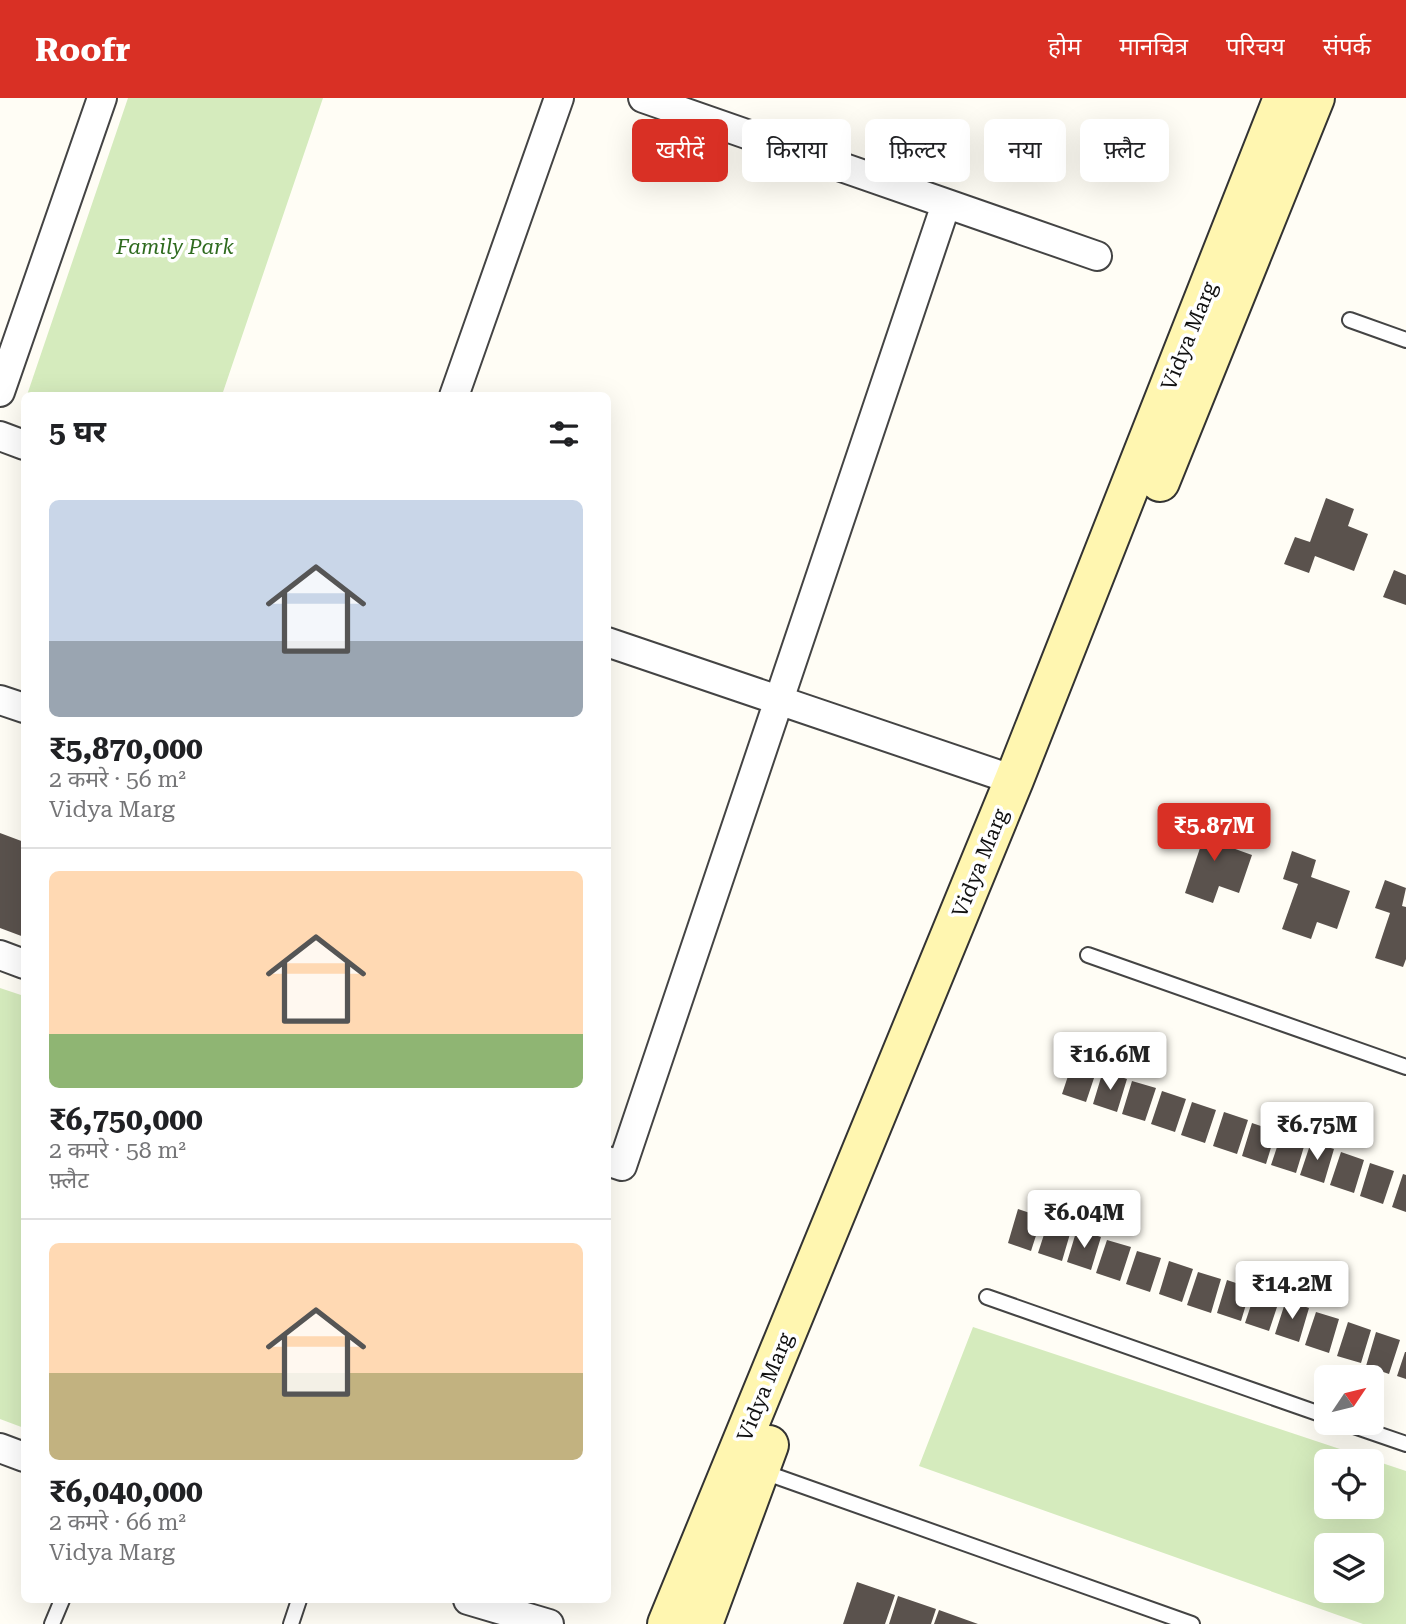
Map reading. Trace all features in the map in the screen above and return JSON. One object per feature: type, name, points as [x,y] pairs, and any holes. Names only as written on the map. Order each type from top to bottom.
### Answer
[{"type":"main road","name":"Vidya Marg","points":[[667,1624],[1014,780],[1283,98]]},
{"type":"main road","name":"Vidya Marg","points":[[703,1624],[759,1470],[1315,98]]},
{"type":"street","points":[[0,393],[102,98]]},
{"type":"street","points":[[455,392],[559,98]]},
{"type":"street","points":[[643,98],[1097,256]]},
{"type":"street","points":[[611,1162],[622,1166],[946,204]]},
{"type":"street","points":[[0,436],[21,444]]},
{"type":"street","points":[[611,643],[1014,780]]},
{"type":"street","points":[[0,700],[21,707]]},
{"type":"street","points":[[0,955],[21,963]]},
{"type":"street","points":[[0,1448],[21,1456]]},
{"type":"street","points":[[478,1603],[549,1624]]},
{"type":"lane","points":[[1350,320],[1406,340]]},
{"type":"lane","points":[[1088,955],[1406,1067]]},
{"type":"lane","points":[[986,1297],[1314,1412]]},
{"type":"lane","points":[[1380,1435],[1406,1444]]},
{"type":"lane","points":[[759,1470],[1192,1624]]},
{"type":"lane","points":[[52,1624],[61,1603]]},
{"type":"lane","points":[[290,1624],[298,1603]]},
{"type":"green space","name":"Family Park","points":[[128,98],[323,98],[223,392],[28,392]]},
{"type":"green space","points":[[0,988],[21,995],[21,1427],[0,1419]]},
{"type":"green space","points":[[973,1327],[1340,1449],[1314,1449],[1314,1519],[1384,1519],[1384,1464],[1406,1471],[1406,1624],[1363,1624],[919,1466]]},
{"type":"building","points":[[1326,498],[1354,509],[1348,526],[1368,534],[1354,571],[1315,556],[1309,573],[1284,564],[1295,537],[1310,542]]},
{"type":"building","points":[[1394,570],[1406,575],[1406,605],[1383,597]]},
{"type":"building","points":[[1195,815],[1219,824],[1213,841],[1252,855],[1239,893],[1219,886],[1213,903],[1185,893],[1200,848],[1185,843]]},
{"type":"building","points":[[0,833],[21,841],[21,936],[0,928]]},
{"type":"building","points":[[1292,851],[1316,860],[1311,877],[1350,891],[1337,929],[1317,922],[1311,939],[1282,929],[1298,884],[1283,879]]},
{"type":"building","points":[[1385,880],[1406,888],[1402,906],[1406,907],[1406,959],[1403,967],[1375,958],[1390,913],[1375,908]]},
{"type":"building","points":[[1073,1061],[1097,1069],[1086,1102],[1062,1094]]},
{"type":"building","points":[[1103,1071],[1127,1079],[1117,1112],[1093,1104]]},
{"type":"building","points":[[1132,1081],[1156,1088],[1145,1121],[1122,1114]]},
{"type":"building","points":[[1162,1091],[1186,1099],[1175,1132],[1151,1124]]},
{"type":"building","points":[[1192,1102],[1216,1110],[1205,1143],[1181,1135]]},
{"type":"building","points":[[1224,1112],[1248,1120],[1237,1154],[1213,1146]]},
{"type":"building","points":[[1252,1123],[1276,1131],[1266,1164],[1242,1156]]},
{"type":"building","points":[[1282,1132],[1306,1140],[1296,1173],[1271,1165]]},
{"type":"building","points":[[1311,1142],[1334,1149],[1324,1183],[1300,1175]]},
{"type":"building","points":[[1341,1152],[1364,1160],[1354,1193],[1330,1185]]},
{"type":"building","points":[[1370,1163],[1394,1171],[1383,1204],[1360,1196]]},
{"type":"building","points":[[1403,1174],[1406,1175],[1406,1212],[1392,1207]]},
{"type":"building","points":[[1018,1209],[1042,1217],[1031,1251],[1008,1243]]},
{"type":"building","points":[[1049,1219],[1072,1227],[1062,1261],[1038,1253]]},
{"type":"building","points":[[1077,1229],[1101,1237],[1091,1270],[1067,1262]]},
{"type":"building","points":[[1107,1240],[1131,1247],[1120,1281],[1096,1273]]},
{"type":"building","points":[[1137,1251],[1161,1258],[1150,1292],[1126,1284]]},
{"type":"building","points":[[1169,1261],[1193,1269],[1182,1302],[1159,1294]]},
{"type":"building","points":[[1198,1272],[1221,1279],[1211,1313],[1187,1305]]},
{"type":"building","points":[[1227,1280],[1251,1288],[1241,1321],[1217,1313]]},
{"type":"building","points":[[1256,1290],[1280,1298],[1269,1331],[1245,1323]]},
{"type":"building","points":[[1286,1300],[1309,1308],[1299,1342],[1275,1334]]},
{"type":"building","points":[[1316,1312],[1339,1319],[1329,1353],[1305,1345]]},
{"type":"building","points":[[1348,1322],[1371,1330],[1361,1363],[1337,1356]]},
{"type":"building","points":[[1376,1332],[1400,1340],[1389,1374],[1384,1372],[1384,1365],[1366,1365]]},
{"type":"building","points":[[1406,1352],[1406,1379],[1397,1376]]},
{"type":"building","points":[[857,1582],[895,1595],[885,1624],[843,1624]]},
{"type":"building","points":[[898,1596],[936,1609],[931,1624],[889,1624]]},
{"type":"building","points":[[939,1610],[978,1624],[934,1624]]}]
